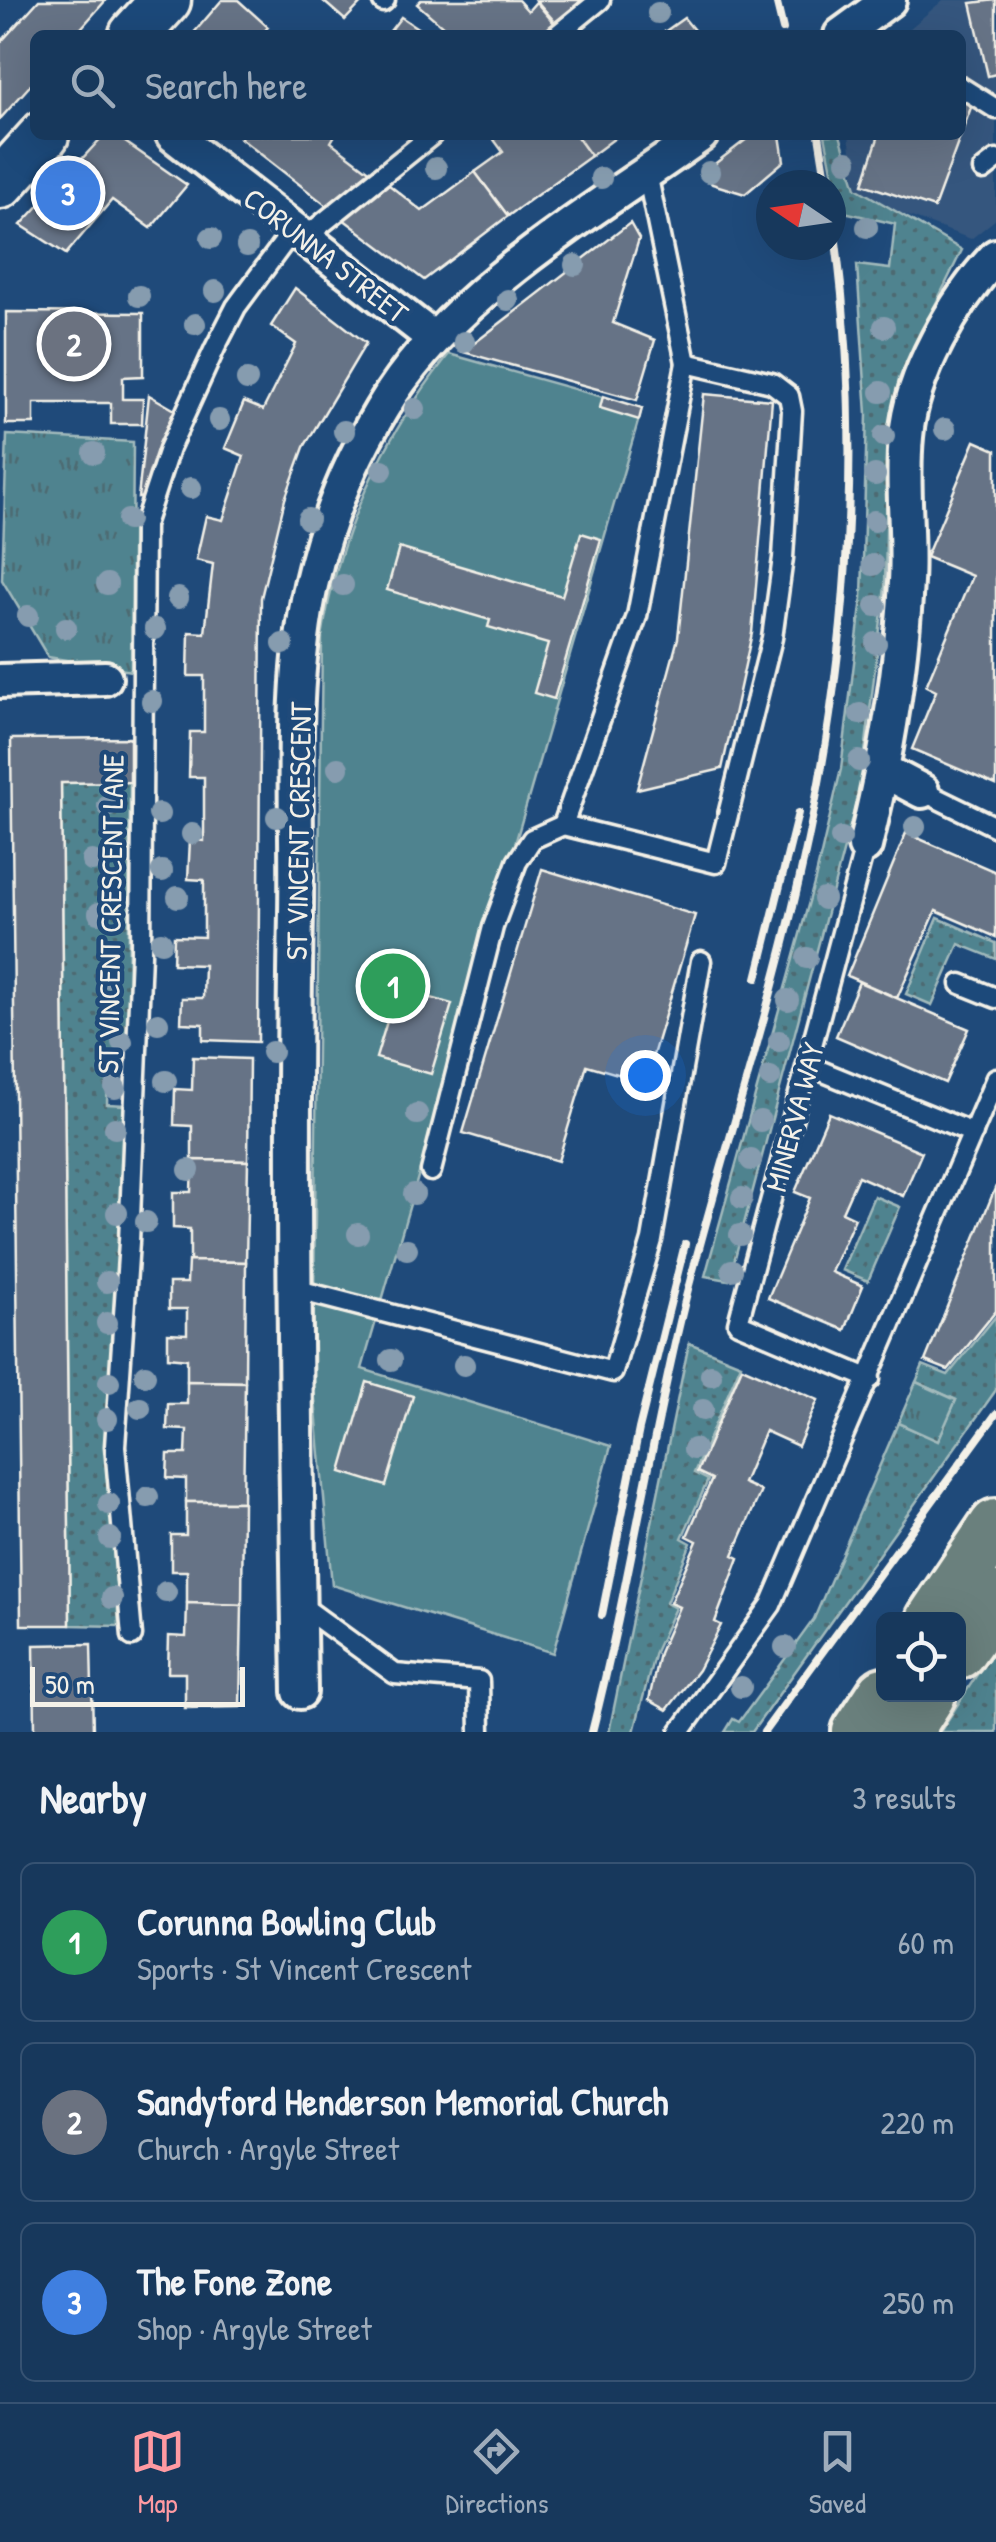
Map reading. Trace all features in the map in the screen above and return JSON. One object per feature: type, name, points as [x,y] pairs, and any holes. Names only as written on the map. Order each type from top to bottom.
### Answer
[{"type":"main road","points":[[937,1612],[996,1526]]},
{"type":"main road","points":[[966,1641],[996,1599]]},
{"type":"main road","points":[[859,1732],[879,1702]]},
{"type":"main road","points":[[904,1732],[924,1702]]},
{"type":"street","points":[[139,30],[166,0]]},
{"type":"street","points":[[847,30],[890,0]]},
{"type":"street","points":[[0,184],[40,140]]},
{"type":"street","name":"CORUNNA STREET","points":[[179,140],[432,337]]},
{"type":"street","name":"ST VINCENT CRESCENT","points":[[300,1692],[294,1289],[296,918],[305,619],[321,546],[342,487],[390,395],[432,337],[477,298],[694,140]]},
{"type":"street","name":"MINERVA WAY","points":[[866,846],[884,772],[906,582],[906,434],[930,352],[970,283],[996,256]]},
{"type":"street","points":[[0,681],[105,678]]},
{"type":"street","points":[[884,772],[922,791]]},
{"type":"lane","points":[[563,30],[600,0]]},
{"type":"lane","points":[[966,90],[996,109]]},
{"type":"lane","name":"ST VINCENT CRESCENT LANE","points":[[132,1636],[115,1446],[130,1242],[141,954],[144,525],[169,450],[236,307],[298,234],[425,140]]},
{"type":"lane","points":[[563,825],[638,616],[686,363],[647,173]]},
{"type":"lane","points":[[431,1171],[493,927],[517,862],[532,838],[563,825],[716,863],[772,638],[783,558],[790,396],[772,383],[686,363]]},
{"type":"lane","points":[[922,791],[996,827]]},
{"type":"lane","name":"MINERVA WAY","points":[[866,846],[738,1323],[870,1379]]},
{"type":"lane","points":[[294,1289],[612,1372],[652,1240],[701,961]]},
{"type":"lane","points":[[961,984],[996,998]]},
{"type":"lane","points":[[809,1066],[973,1133]]},
{"type":"lane","points":[[680,1732],[771,1605],[996,1078]]},
{"type":"lane","points":[[299,1604],[395,1674],[479,1681],[480,1732]]},
{"type":"shaded area","points":[[943,0],[996,0],[996,219],[971,239],[857,197],[850,140],[966,140],[966,30],[908,30]]},
{"type":"green space","points":[[826,140],[842,140],[856,188],[962,250],[899,379],[888,432],[885,587],[861,785],[729,1280],[705,1276],[815,880],[841,769],[862,598],[867,414],[857,265],[890,269],[895,224],[846,212],[846,170],[832,170]]},
{"type":"green space","points":[[449,354],[642,408],[362,1369],[611,1446],[553,1653],[332,1585],[313,1378],[322,637],[340,560],[367,487],[403,419]]},
{"type":"green space","points":[[7,435],[133,442],[131,671],[48,657],[2,580]]},
{"type":"green space","points":[[130,782],[128,1059],[108,1060],[107,1104],[126,1105],[107,1457],[119,1626],[70,1625],[61,783]]},
{"type":"green space","points":[[938,918],[996,943],[996,959],[959,944],[932,1005],[906,994]]},
{"type":"green space","points":[[874,1196],[900,1207],[868,1281],[842,1270]]},
{"type":"green space","points":[[996,1316],[996,1390],[752,1732],[725,1732],[733,1719],[739,1722],[814,1619],[898,1423],[938,1440],[956,1400],[916,1382],[923,1365],[948,1375]]},
{"type":"green space","points":[[689,1343],[741,1364],[694,1473],[708,1480],[682,1538],[691,1543],[666,1603],[675,1608],[655,1652],[634,1732],[609,1732]]},
{"type":"green space","points":[[916,1382],[956,1400],[938,1441],[898,1423]]},
{"type":"green space","points":[[996,1645],[996,1732],[940,1732],[959,1702],[966,1702],[966,1692]]},
{"type":"building","points":[[39,0],[106,0],[79,30],[30,30],[30,86],[0,119],[0,43]]},
{"type":"building","points":[[222,0],[238,0],[268,27],[265,30],[196,30]]},
{"type":"building","points":[[322,0],[364,0],[345,20]]},
{"type":"building","points":[[421,0],[518,0],[528,11],[536,2],[559,29],[447,30],[417,4]]},
{"type":"building","points":[[536,0],[582,0],[556,23]]},
{"type":"building","points":[[996,0],[996,74],[988,76],[971,3]]},
{"type":"building","points":[[401,17],[420,30],[391,30]]},
{"type":"building","points":[[684,18],[694,30],[667,30]]},
{"type":"building","points":[[966,100],[973,102],[966,121]]},
{"type":"building","points":[[99,140],[122,140],[187,185],[151,228],[112,200],[66,254],[21,225]]},
{"type":"building","points":[[243,140],[332,140],[372,173],[327,206]]},
{"type":"building","points":[[494,140],[580,140],[591,156],[508,216],[475,172],[503,152]]},
{"type":"building","points":[[580,140],[612,140],[591,156]]},
{"type":"building","points":[[746,140],[781,140],[784,161],[773,170],[756,170],[756,185],[745,194],[712,184],[703,173]]},
{"type":"building","points":[[877,140],[959,140],[934,208],[863,184]]},
{"type":"building","points":[[475,172],[508,216],[424,280],[343,219],[388,184],[422,211]]},
{"type":"building","points":[[630,223],[639,239],[613,323],[655,340],[637,400],[463,352]]},
{"type":"building","points":[[295,288],[366,343],[304,447],[285,499],[261,598],[258,1042],[203,1040],[203,1024],[181,1023],[182,998],[203,998],[204,965],[173,964],[174,936],[204,937],[204,880],[188,879],[190,840],[204,841],[204,777],[189,777],[190,732],[204,732],[204,676],[188,676],[189,632],[205,633],[213,564],[196,560],[206,516],[223,520],[244,456],[225,448],[244,402],[263,410],[296,344],[271,326]]},
{"type":"building","points":[[6,312],[143,313],[143,376],[123,377],[123,399],[143,399],[142,424],[111,424],[111,403],[34,403],[34,424],[6,424]]},
{"type":"building","points":[[704,394],[772,400],[752,633],[722,769],[637,789],[678,638]]},
{"type":"building","points":[[149,395],[175,410],[147,497],[138,498]]},
{"type":"building","points":[[603,396],[642,408],[639,420],[600,408]]},
{"type":"building","points":[[975,441],[996,450],[996,785],[912,749],[936,691],[926,686],[972,576],[926,557]]},
{"type":"building","points":[[581,533],[601,539],[554,699],[534,693],[548,644],[488,627],[490,620],[387,590],[399,548],[562,596]]},
{"type":"building","points":[[130,738],[130,782],[61,783],[70,1625],[21,1625],[11,739]]},
{"type":"building","points":[[906,833],[996,872],[996,937],[936,911],[897,998],[847,976]]},
{"type":"building","points":[[542,869],[695,915],[645,1082],[587,1065],[558,1161],[463,1133]]},
{"type":"building","points":[[859,982],[969,1029],[945,1083],[836,1036]]},
{"type":"building","points":[[397,988],[452,1004],[431,1074],[376,1058]]},
{"type":"building","points":[[193,1057],[249,1059],[248,1161],[192,1160],[192,1126],[174,1125],[175,1089],[192,1090]]},
{"type":"building","points":[[829,1113],[922,1152],[903,1196],[858,1176],[842,1212],[855,1218],[831,1272],[863,1286],[845,1330],[768,1298],[810,1198],[795,1192]]},
{"type":"building","points":[[192,1160],[248,1161],[246,1262],[190,1261],[190,1229],[173,1228],[173,1192],[191,1192]]},
{"type":"building","points":[[996,1186],[996,1311],[948,1370],[925,1361]]},
{"type":"building","points":[[188,1261],[246,1262],[245,1382],[187,1381],[187,1359],[168,1357],[168,1333],[187,1334],[187,1309],[169,1309],[169,1283],[187,1283]]},
{"type":"building","points":[[742,1367],[818,1400],[798,1446],[765,1431],[743,1483],[761,1491],[733,1555],[739,1558],[715,1622],[721,1625],[698,1670],[667,1710],[649,1700],[659,1653],[679,1607],[670,1603],[697,1541],[687,1536],[712,1479],[697,1472]]},
{"type":"building","points":[[187,1381],[245,1382],[243,1502],[186,1502],[186,1479],[167,1478],[168,1454],[186,1454],[187,1430],[167,1429],[168,1404],[187,1404]]},
{"type":"building","points":[[367,1382],[413,1396],[386,1486],[341,1472]]},
{"type":"building","points":[[186,1502],[243,1502],[242,1605],[187,1603],[187,1571],[171,1571],[171,1535],[186,1535]]},
{"type":"building","points":[[187,1603],[242,1605],[240,1707],[185,1708],[185,1673],[168,1673],[169,1636],[186,1637]]},
{"type":"building","points":[[91,1644],[93,1732],[35,1732],[34,1645]]},
{"type":"railway","points":[[776,0],[783,29]]},
{"type":"railway","points":[[820,140],[825,170]]},
{"type":"railway","points":[[592,1732],[686,1297],[776,975],[802,867],[832,704],[847,538],[849,455],[848,372],[837,260]]},
{"type":"railway","points":[[757,978],[798,813]]},
{"type":"railway","points":[[602,1615],[639,1429],[685,1244]]},
{"type":"railway","points":[[764,1732],[996,1414]]},
{"type":"place","name":"The Fone Zone","points":[[68,193]]},
{"type":"place","name":"Sandyford Henderson Memorial Church","points":[[74,344]]},
{"type":"place","name":"Corunna Bowling Club","points":[[393,986]]}]
